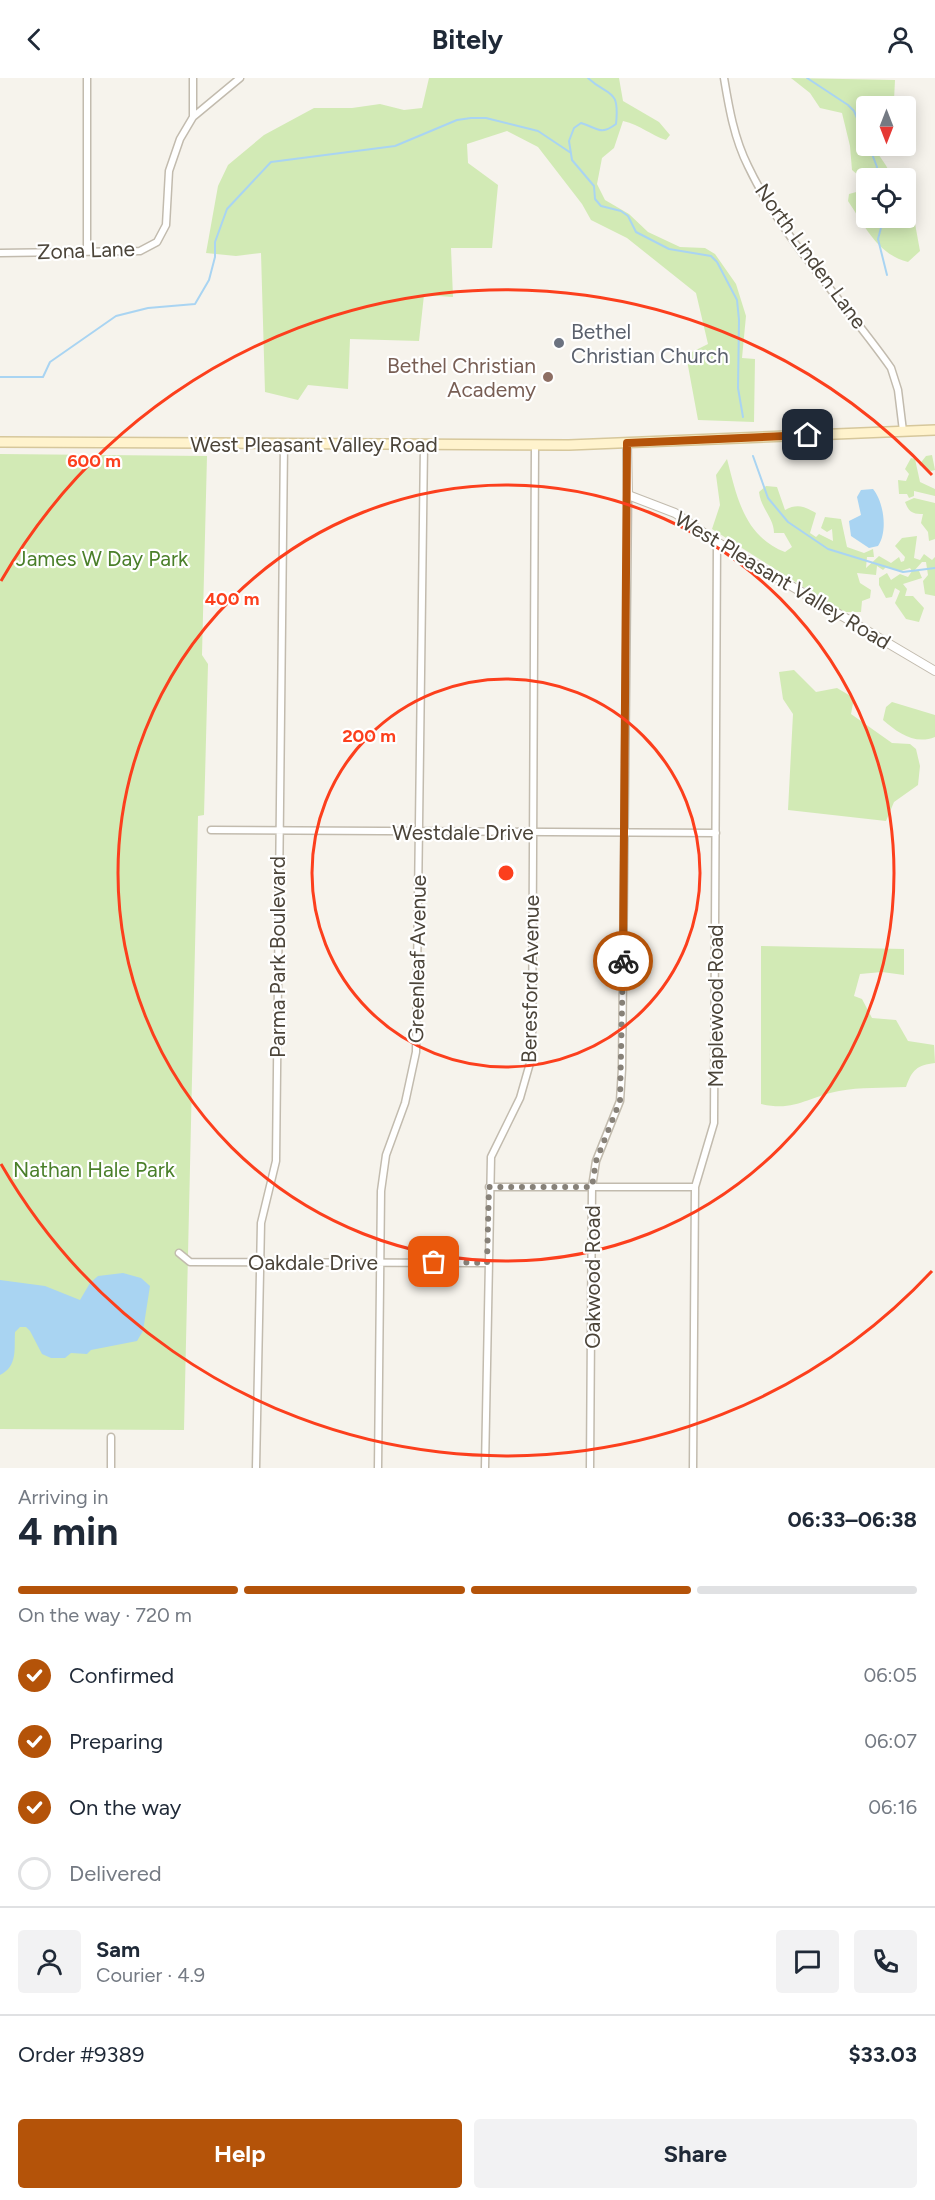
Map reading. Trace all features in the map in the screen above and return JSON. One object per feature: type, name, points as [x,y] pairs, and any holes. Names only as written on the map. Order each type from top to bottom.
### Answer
[{"type":"main road","name":"West Pleasant Valley Road","points":[[0,442],[535,445],[935,429]]},
{"type":"street","points":[[87,78],[87,251]]},
{"type":"street","points":[[193,78],[193,117]]},
{"type":"street","name":"Zona Lane","points":[[0,253],[140,251],[157,242],[166,225],[169,171],[180,139],[193,117],[240,78]]},
{"type":"street","name":"North Linden Lane","points":[[723,78],[731,122],[747,164],[769,207],[891,368],[898,390],[903,431]]},
{"type":"street","name":"Oakwood Road","points":[[590,1468],[592,1187],[596,1161],[620,1101],[625,831],[627,443]]},
{"type":"street","name":"Parma Park Boulevard","points":[[256,1468],[261,1223],[276,1161],[284,444]]},
{"type":"street","name":"Greenleaf Avenue","points":[[378,1468],[381,1191],[386,1155],[405,1103],[416,1052],[424,445]]},
{"type":"street","name":"Beresford Avenue","points":[[485,1468],[487,1263],[491,1157],[520,1098],[532,1056],[535,445]]},
{"type":"street","name":"West Pleasant Valley Road","points":[[628,495],[675,513],[717,542],[935,671]]},
{"type":"street","name":"Maplewood Road","points":[[693,1468],[695,1187],[714,1122],[717,542]]},
{"type":"street","name":"Westdale Drive","points":[[211,830],[716,833]]},
{"type":"street","points":[[489,1187],[695,1187]]},
{"type":"street","name":"Oakdale Drive","points":[[179,1253],[190,1262],[487,1263]]},
{"type":"street","points":[[111,1437],[111,1468]]},
{"type":"green space","points":[[429,78],[619,78],[623,101],[659,122],[670,135],[666,140],[623,121],[614,148],[602,158],[597,184],[605,200],[629,214],[648,232],[680,247],[705,248],[715,254],[736,284],[746,316],[742,358],[755,359],[754,422],[698,420],[686,355],[708,344],[696,293],[627,238],[591,220],[582,204],[538,147],[507,131],[467,144],[468,163],[498,185],[492,248],[451,248],[453,297],[424,295],[419,341],[350,339],[348,389],[308,385],[298,400],[265,392],[261,253],[236,256],[206,253],[218,186],[228,165],[264,135],[314,108],[352,108],[380,104],[404,110],[422,108]]},
{"type":"green space","points":[[791,78],[895,80],[894,96],[856,96],[856,156],[880,156],[887,168],[856,168],[856,173],[852,170],[850,146],[842,113],[820,108],[810,93]]},
{"type":"green space","points":[[856,192],[856,213],[848,201],[849,194]]},
{"type":"green space","points":[[916,228],[920,251],[908,262],[897,258],[880,246],[866,229]]},
{"type":"green space","name":"James W Day Park","points":[[0,454],[207,456],[202,655],[208,664],[204,815],[198,816],[184,1430],[0,1429]]},
{"type":"green space","points":[[932,455],[935,470],[931,471],[919,465],[926,456]]},
{"type":"green space","points":[[911,458],[915,459],[920,482],[935,489],[935,496],[914,491],[914,496],[909,498],[907,494],[899,494],[898,480],[906,481],[909,474],[905,469]]},
{"type":"green space","points":[[727,459],[739,501],[751,526],[771,545],[785,552],[792,547],[784,533],[774,533],[772,523],[760,498],[759,492],[766,486],[777,487],[785,510],[801,507],[816,513],[810,533],[816,537],[819,534],[833,541],[832,529],[827,532],[821,528],[825,517],[841,519],[847,547],[864,553],[873,549],[874,557],[867,557],[866,568],[879,556],[891,563],[899,557],[901,562],[904,561],[905,557],[895,546],[902,538],[917,536],[914,558],[920,560],[924,554],[932,560],[935,557],[935,596],[925,594],[923,581],[928,575],[926,562],[922,562],[914,571],[919,571],[922,578],[903,584],[907,589],[905,596],[913,596],[924,608],[919,622],[906,619],[895,603],[900,591],[895,588],[892,597],[886,598],[879,585],[879,578],[887,573],[891,580],[900,574],[908,577],[912,571],[910,568],[901,571],[886,567],[883,570],[877,566],[876,575],[857,573],[860,583],[871,590],[870,598],[862,601],[861,612],[843,612],[712,529],[720,505],[716,475]]},
{"type":"green space","points":[[914,498],[935,503],[935,539],[929,541],[928,532],[921,523],[923,514],[911,512],[906,505],[905,502]]},
{"type":"green space","points":[[794,670],[816,692],[837,688],[854,698],[851,714],[892,743],[910,744],[916,749],[920,766],[918,785],[894,802],[886,821],[788,810],[793,714],[783,699],[779,672]]},
{"type":"green space","points":[[892,702],[935,715],[935,737],[914,739],[889,725],[883,720],[886,707]]},
{"type":"green space","points":[[761,946],[904,949],[904,975],[882,972],[860,974],[854,996],[862,999],[872,1018],[896,1020],[908,1041],[934,1045],[935,1063],[916,1069],[906,1087],[847,1090],[792,1105],[761,1104]]},
{"type":"water","points":[[873,489],[880,501],[884,525],[878,546],[869,548],[851,536],[849,521],[861,515],[857,497],[861,490]]},
{"type":"water","points":[[123,1273],[141,1278],[150,1286],[143,1331],[137,1341],[91,1350],[87,1354],[71,1353],[65,1358],[51,1358],[42,1354],[26,1327],[20,1327],[15,1332],[15,1351],[10,1367],[0,1375],[0,1280],[45,1286],[80,1300],[90,1283],[98,1276]]},
{"type":"waterway","points":[[588,78],[614,98],[617,112],[616,124],[606,130],[595,129],[581,123],[574,128],[569,141],[572,160],[594,186],[595,199],[601,206],[621,211],[628,216],[636,232],[669,249],[711,256],[717,262],[737,300],[738,388],[743,417]]},
{"type":"waterway","points":[[807,78],[848,105],[856,116]]},
{"type":"waterway","points":[[0,377],[43,377],[50,362],[116,316],[148,308],[195,304],[209,280],[215,257],[215,242],[227,209],[271,162],[395,146],[457,120],[471,118],[486,118],[538,131],[571,153]]},
{"type":"waterway","points":[[873,156],[877,168]]},
{"type":"waterway","points":[[881,228],[878,239],[887,275]]},
{"type":"waterway","points":[[753,456],[768,498],[788,522],[828,549],[903,572],[935,568]]},
{"type":"way so far","points":[[434,1262],[487,1263],[489,1187],[592,1187],[596,1161],[620,1101],[623,961]]},
{"type":"place","name":"Bethel Christian Church","points":[[559,343]]},
{"type":"place","name":"Bethel Christian Academy","points":[[548,377]]},
{"type":"route","points":[[623,961],[627,443],[808,435]]},
{"type":"park label","name":"Nathan Hale Park","points":[[94,1169]]}]
